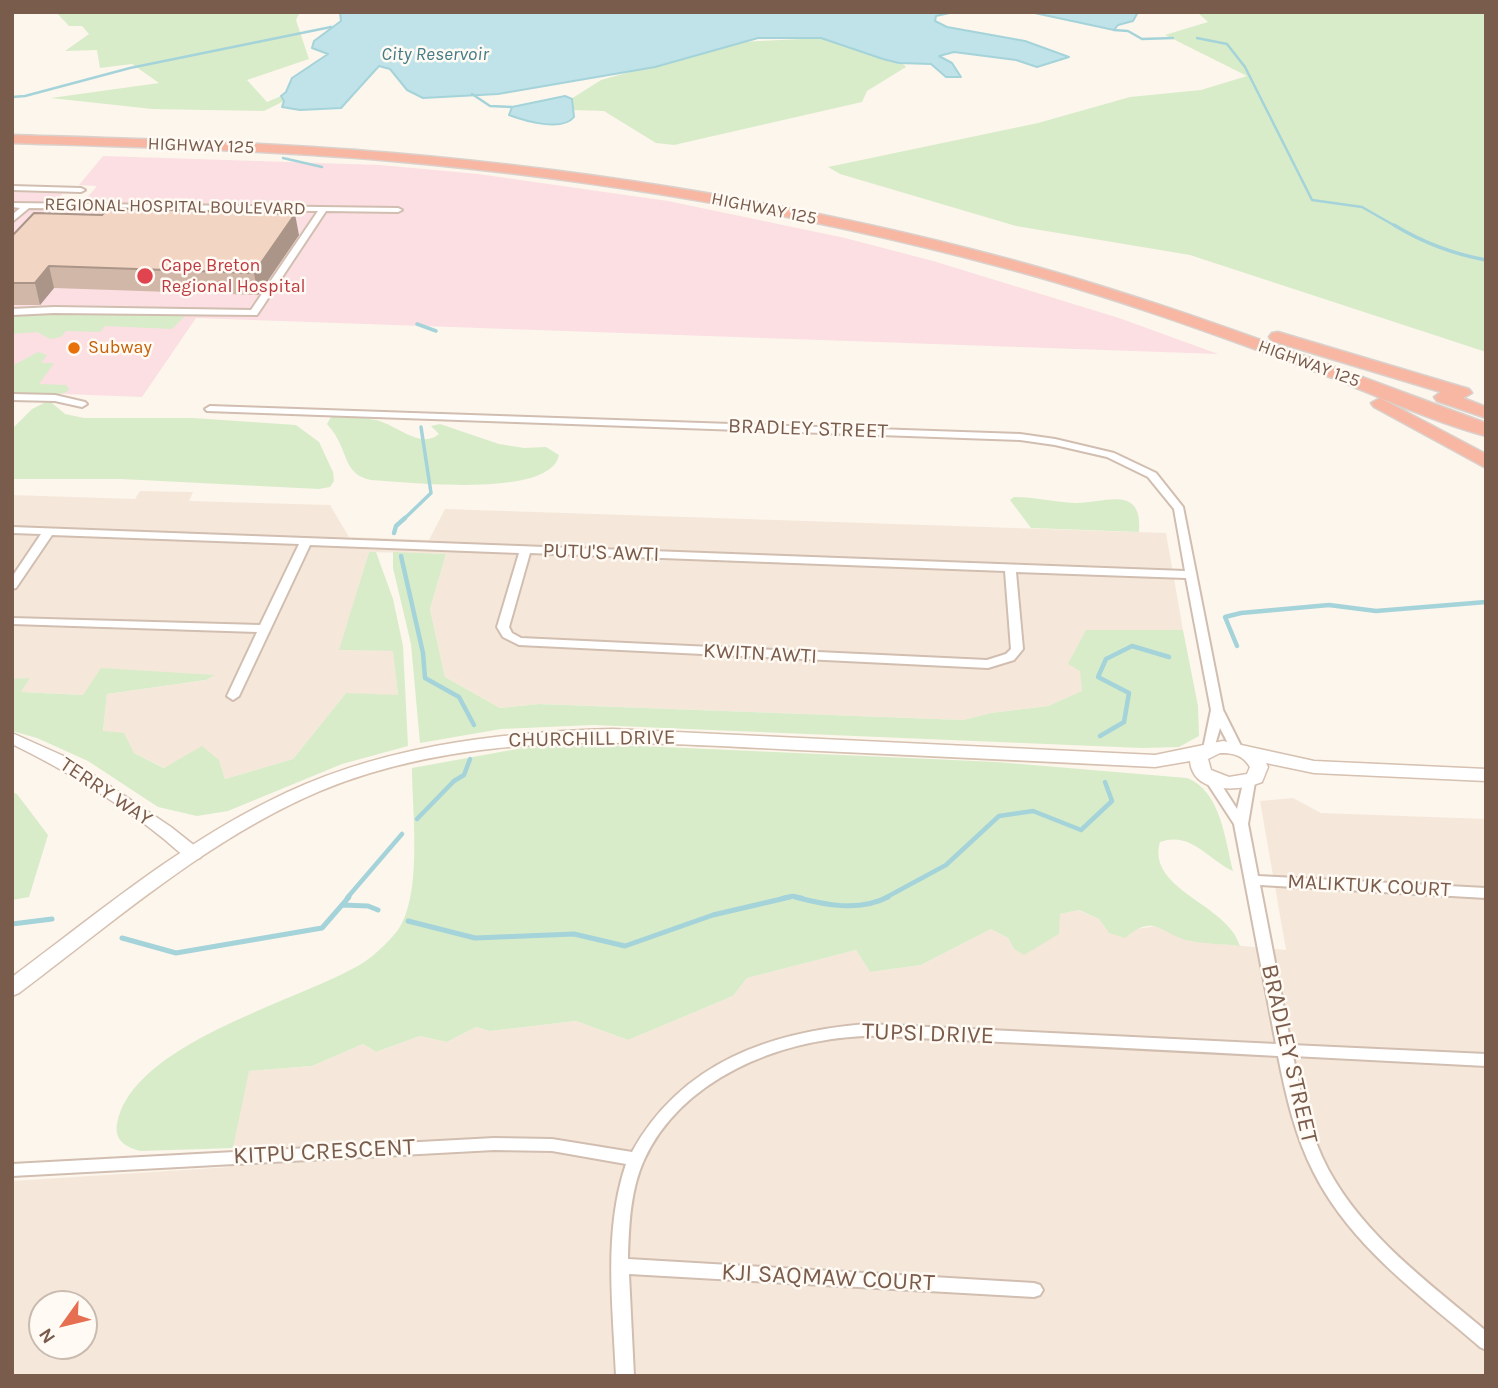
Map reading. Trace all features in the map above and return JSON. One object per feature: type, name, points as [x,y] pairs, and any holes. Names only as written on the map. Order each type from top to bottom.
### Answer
[{"type":"highway","points":[[38,125],[167,135]]},
{"type":"highway","name":"HIGHWAY 125","points":[[12,130],[167,135],[358,146],[490,159],[720,190],[964,242],[1100,280],[1486,413]]},
{"type":"highway","name":"HIGHWAY 125","points":[[12,139],[284,150],[396,158],[569,177],[777,211],[1010,265],[1231,335],[1486,430]]},
{"type":"highway","points":[[12,147],[284,150]]},
{"type":"highway","points":[[1251,330],[1486,400]]},
{"type":"highway","points":[[1231,335],[1371,398],[1486,463]]},
{"type":"main road","name":"CHURCHILL DRIVE","points":[[12,988],[194,854],[275,805],[328,782],[411,755],[502,739],[575,735],[1155,761],[1229,784],[1249,765],[1206,751],[1155,761]]},
{"type":"main road","points":[[1206,751],[1198,764],[1208,776]]},
{"type":"main road","points":[[1249,765],[1486,775]]},
{"type":"street","points":[[12,188],[81,190]]},
{"type":"street","name":"REGIONAL HOSPITAL BOULEVARD","points":[[12,220],[17,204],[398,210]]},
{"type":"street","name":"REGIONAL HOSPITAL BOULEVARD","points":[[12,312],[82,310],[254,313],[324,209]]},
{"type":"street","points":[[12,397],[55,398],[82,404]]},
{"type":"street","name":"BRADLEY STREET","points":[[210,409],[1020,437],[1110,455],[1152,475],[1179,509],[1189,575],[1217,710],[1249,765],[1241,824],[1293,1094],[1309,1147],[1335,1194],[1380,1248],[1486,1342]]},
{"type":"street","name":"PUTU'S AWTI","points":[[12,530],[1189,575]]},
{"type":"street","points":[[12,586],[49,531]]},
{"type":"street","points":[[233,696],[306,541]]},
{"type":"street","name":"KWITN AWTI","points":[[525,550],[503,627],[508,635],[519,641],[974,663],[1004,660],[1017,649],[1010,569]]},
{"type":"street","points":[[12,621],[265,629]]},
{"type":"street","name":"BRADLEY STREET","points":[[1206,751],[1217,710]]},
{"type":"street","name":"TERRY WAY","points":[[12,738],[61,762],[165,831],[194,854]]},
{"type":"street","name":"BRADLEY STREET","points":[[1208,776],[1241,824]]},
{"type":"street","name":"MALIKTUK COURT","points":[[1252,880],[1486,893]]},
{"type":"street","name":"TUPSI DRIVE","points":[[625,1376],[622,1266],[624,1203],[635,1159],[643,1144],[668,1114],[713,1075],[757,1052],[817,1035],[891,1031],[1486,1060]]},
{"type":"street","name":"KITPU CRESCENT","points":[[12,1170],[494,1144],[552,1145],[635,1159]]},
{"type":"street","name":"KJI SAQMAW COURT","points":[[622,1266],[1034,1290]]},
{"type":"shaded area","name":"Cape Breton Regional Hospital","points":[[103,156],[380,165],[478,174],[668,201],[845,238],[933,261],[1119,318],[1218,354],[196,318],[142,397],[12,392],[12,192],[63,193],[59,198],[86,199],[97,186],[79,185]]},
{"type":"shaded area","points":[[140,491],[193,492],[189,501],[330,505],[349,537],[429,540],[445,509],[1166,533],[1183,630],[1086,630],[1080,671],[1083,691],[1048,706],[991,713],[963,720],[539,704],[500,708],[445,677],[430,609],[446,554],[369,552],[340,650],[394,651],[398,696],[346,693],[293,759],[225,779],[219,760],[165,768],[134,753],[103,731],[107,694],[206,680],[214,675],[83,695],[21,692],[29,679],[12,679],[12,495],[135,499]]},
{"type":"shaded area","points":[[1293,798],[1321,813],[1486,819],[1486,1376],[12,1376],[12,1181],[229,1167],[248,1071],[312,1066],[363,1044],[376,1052],[420,1036],[447,1042],[476,1027],[490,1031],[576,1021],[628,1040],[733,996],[747,978],[856,950],[870,972],[921,965],[991,929],[1008,938],[1014,949],[1060,914],[1078,910],[1099,919],[1109,933],[1156,926],[1189,941],[1286,950],[1260,801]]},
{"type":"green space","points":[[56,12],[300,12],[296,20],[309,59],[247,80],[267,102],[281,96],[284,101],[264,111],[152,109],[51,98],[159,83],[132,64],[100,68],[97,50],[65,51],[89,34],[82,26],[69,26]]},
{"type":"green space","points":[[1197,12],[1486,12],[1486,352],[1190,255],[1016,226],[840,174],[828,167],[1038,123],[1130,97],[1201,90],[1247,76],[1165,35],[1208,22]]},
{"type":"green space","points":[[821,38],[902,63],[906,67],[867,91],[862,102],[674,145],[656,143],[604,111],[573,110],[571,99],[601,80],[740,42]]},
{"type":"green space","points":[[187,314],[172,329],[105,326],[100,332],[66,331],[61,337],[50,339],[37,332],[12,334],[12,316]]},
{"type":"green space","points":[[38,352],[47,355],[41,363],[54,363],[39,384],[66,385],[69,389],[67,392],[56,395],[12,394],[12,366]]},
{"type":"green space","points":[[44,403],[52,403],[65,414],[84,418],[193,418],[296,425],[319,442],[333,472],[334,481],[330,487],[319,489],[121,479],[12,479],[12,429],[32,409]]},
{"type":"green space","points":[[331,417],[376,420],[408,435],[424,439],[439,434],[431,426],[440,424],[499,444],[524,448],[546,447],[559,455],[550,469],[531,478],[505,483],[444,485],[371,480],[352,470],[336,436],[327,424]]},
{"type":"green space","points":[[1014,497],[1075,503],[1109,500],[1128,502],[1135,507],[1139,517],[1139,532],[1031,528],[1010,500]]},
{"type":"green space","points":[[369,552],[376,552],[393,599],[403,646],[408,746],[342,764],[228,811],[197,816],[158,807],[88,761],[37,738],[12,731],[12,679],[30,678],[21,692],[83,695],[101,668],[215,675],[206,680],[107,694],[103,731],[124,733],[134,753],[164,768],[202,746],[219,760],[225,779],[293,759],[346,693],[398,695],[393,651],[339,650]]},
{"type":"green space","points":[[393,552],[446,554],[430,609],[445,677],[500,708],[539,704],[963,720],[991,713],[1048,706],[1082,691],[1080,671],[1068,664],[1086,630],[1183,630],[1198,706],[1199,736],[1179,747],[1142,748],[593,725],[501,729],[420,743],[411,644],[393,568]]},
{"type":"green space","points":[[539,745],[641,746],[997,762],[1187,778],[1198,784],[1214,805],[1224,831],[1233,871],[1181,840],[1160,842],[1159,859],[1165,873],[1176,885],[1233,931],[1240,946],[1190,941],[1151,926],[1135,930],[1125,938],[1109,933],[1099,919],[1079,910],[1060,914],[1059,934],[1024,955],[1014,949],[1008,938],[991,929],[921,965],[870,972],[856,950],[747,978],[733,996],[628,1040],[576,1021],[490,1031],[476,1027],[447,1042],[420,1036],[376,1052],[363,1044],[312,1066],[249,1071],[233,1148],[141,1151],[123,1143],[118,1135],[117,1124],[129,1096],[151,1071],[182,1049],[217,1030],[360,965],[398,930],[411,896],[413,874],[412,768]]},
{"type":"green space","points":[[12,792],[17,794],[48,835],[29,897],[12,900]]},
{"type":"water","name":"City Reservoir","points":[[340,12],[954,12],[936,16],[935,21],[947,27],[1025,41],[1069,57],[1037,67],[1016,60],[954,52],[939,56],[952,63],[961,77],[946,77],[931,64],[899,63],[821,38],[758,38],[655,67],[498,94],[423,98],[407,90],[390,69],[379,66],[341,108],[300,110],[282,107],[284,101],[281,96],[286,92],[292,78],[328,54],[312,48],[314,41],[341,21]]},
{"type":"water","points":[[1030,12],[1138,12],[1133,21],[1118,25],[1114,30]]},
{"type":"water","points":[[565,96],[572,99],[574,117],[561,124],[543,124],[509,115],[512,107]]},
{"type":"building","points":[[108,208],[295,214],[254,273],[49,266],[35,283],[12,283],[12,236],[34,213],[102,215]]},
{"type":"waterway","points":[[12,97],[25,96],[130,68],[331,27]]},
{"type":"waterway","points":[[1114,30],[1128,31],[1142,39],[1173,38]]},
{"type":"waterway","points":[[1197,38],[1227,44],[1245,67],[1312,200],[1362,207],[1397,227]]},
{"type":"waterway","points":[[472,94],[490,106],[512,107]]},
{"type":"waterway","points":[[283,158],[322,167]]},
{"type":"waterway","points":[[1394,225],[1438,247],[1486,260]]},
{"type":"waterway","points":[[417,324],[436,331]]},
{"type":"waterway","points":[[403,520],[431,493],[421,427]]},
{"type":"waterway","points":[[394,533],[396,526],[405,518]]},
{"type":"waterway","points":[[401,556],[423,653],[425,678],[459,697],[474,725]]},
{"type":"waterway","points":[[1237,646],[1225,617],[1241,613],[1329,605],[1376,611],[1486,602]]},
{"type":"waterway","points":[[1100,736],[1124,722],[1129,693],[1098,677],[1106,659],[1132,646],[1169,657]]},
{"type":"waterway","points":[[417,819],[454,781],[464,775],[470,759]]},
{"type":"waterway","points":[[885,898],[946,865],[999,816],[1033,811],[1081,830],[1112,801],[1105,782]]},
{"type":"waterway","points":[[347,898],[402,834]]},
{"type":"waterway","points":[[342,905],[349,897]]},
{"type":"waterway","points":[[408,921],[475,938],[574,934],[625,946],[713,915],[790,897]]},
{"type":"waterway","points":[[795,897],[842,906],[877,902],[888,897]]},
{"type":"waterway","points":[[783,898],[802,898]]},
{"type":"waterway","points":[[122,938],[176,953],[322,928],[342,905]]},
{"type":"waterway","points":[[342,905],[368,906],[378,910]]},
{"type":"waterway","points":[[12,924],[52,919]]},
{"type":"place","name":"Cape Breton Regional Hospital","points":[[145,276]]},
{"type":"place","name":"Subway","points":[[74,348]]}]
